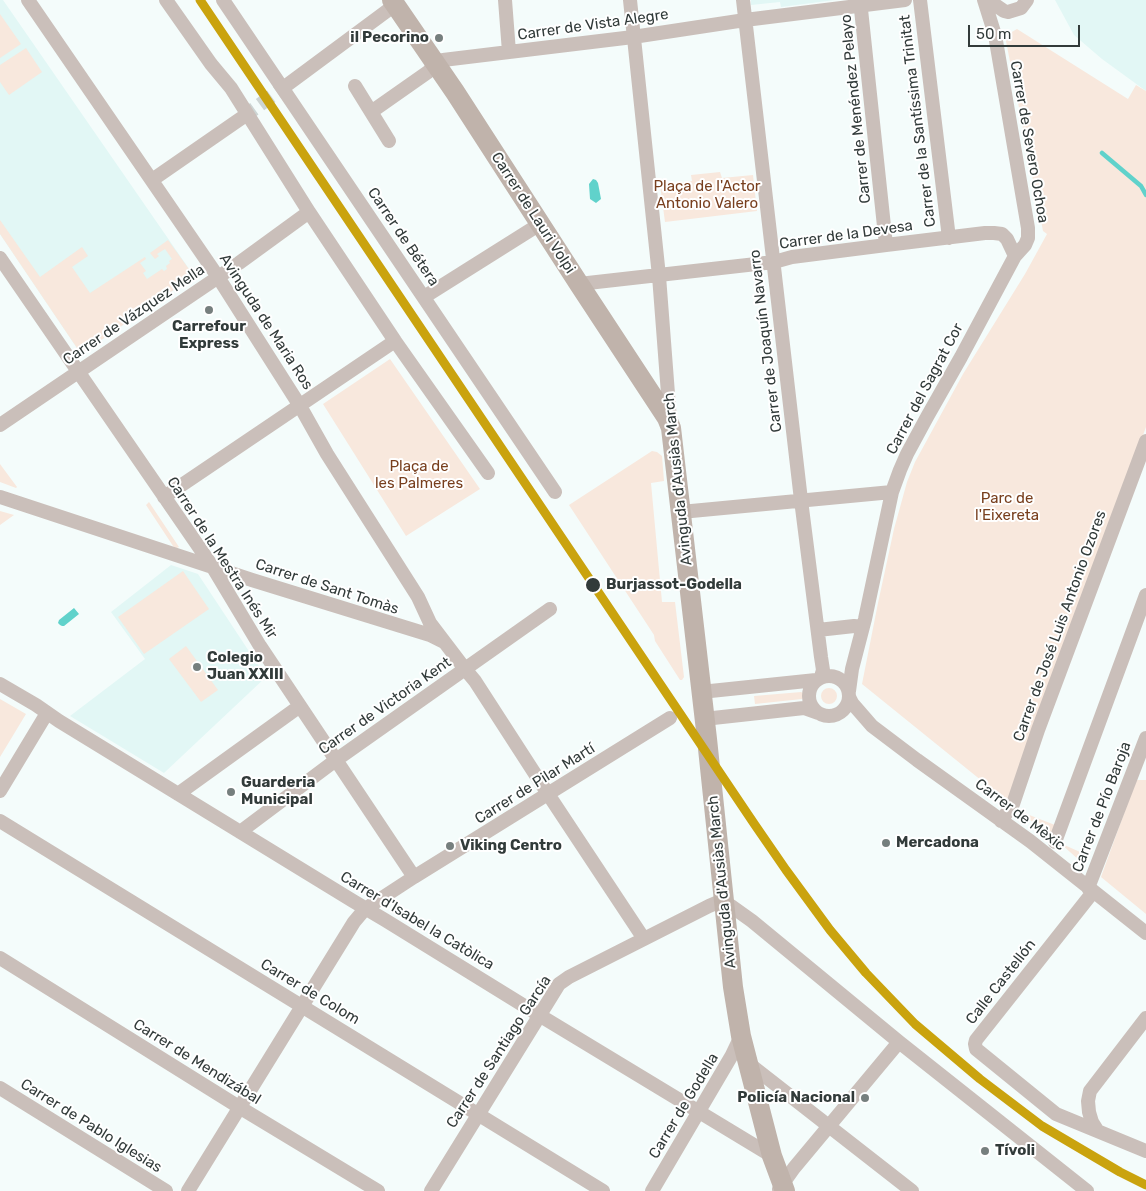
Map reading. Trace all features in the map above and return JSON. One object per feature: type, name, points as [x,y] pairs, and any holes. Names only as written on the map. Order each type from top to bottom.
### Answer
[{"type":"street","name":"Avinguda de Maria Ros","points":[[28,0],[218,277],[413,589],[430,623],[475,681],[644,939]]},
{"type":"street","points":[[166,0],[211,64],[231,88],[309,212],[395,341],[488,473]]},
{"type":"street","name":"Carrer de Bétera","points":[[224,0],[555,492]]},
{"type":"street","points":[[505,0],[510,52]]},
{"type":"street","name":"Avinguda d'Ausiàs March","points":[[630,0],[659,276],[671,428],[733,986],[741,1036],[782,1189]]},
{"type":"street","name":"Carrer de Joaquín Navarro","points":[[743,0],[801,500],[823,670],[818,679]]},
{"type":"street","name":"Carrer de Vista Alegre","points":[[435,64],[443,60],[633,37],[861,3],[905,0]]},
{"type":"street","name":"Carrer de la Santíssima Trinitat","points":[[920,0],[949,238]]},
{"type":"street","points":[[986,0],[1004,11],[1021,8],[1027,0]]},
{"type":"street","name":"Carrer de Severo Ochoa","points":[[986,0],[995,35],[1028,228],[1028,238],[1025,245],[1015,256]]},
{"type":"street","points":[[288,85],[394,2]]},
{"type":"street","name":"Carrer de Lauri Volpi","points":[[394,2],[455,92],[667,418],[671,428]]},
{"type":"street","name":"Carrer de Menéndez Pelayo","points":[[861,3],[886,245]]},
{"type":"street","points":[[371,112],[428,72],[435,64]]},
{"type":"street","points":[[355,86],[389,141]]},
{"type":"street","points":[[152,180],[243,117]]},
{"type":"street","name":"Carrer de Vázquez Mella","points":[[0,425],[218,277],[309,212]]},
{"type":"street","points":[[424,297],[540,224]]},
{"type":"street","name":"Carrer de la Devesa","points":[[579,284],[774,262],[792,257],[994,233],[1002,234],[1008,239],[1015,256]]},
{"type":"street","name":"Carrer del Sagrat Cor","points":[[849,694],[852,669],[892,492],[906,454],[1015,256]]},
{"type":"street","name":"Carrer de la Mestra Inés Mir","points":[[0,258],[212,566],[260,646],[414,877]]},
{"type":"street","points":[[164,497],[395,341]]},
{"type":"street","name":"Carrer de José Luis Antonio Ozores","points":[[1001,820],[1012,804],[1146,441]]},
{"type":"street","points":[[681,512],[892,492]]},
{"type":"street","name":"Carrer de Sant Tomàs","points":[[0,496],[252,580],[430,635],[444,642]]},
{"type":"street","points":[[233,602],[239,585],[252,580]]},
{"type":"street","points":[[1054,842],[1146,595]]},
{"type":"street","points":[[402,627],[418,622],[422,608]]},
{"type":"street","name":"Carrer de Victoria Kent","points":[[240,832],[336,760],[550,610]]},
{"type":"street","points":[[818,630],[854,626],[863,627]]},
{"type":"street","points":[[701,692],[818,679],[826,676],[838,678],[843,681],[849,694],[845,708],[836,715],[824,714],[812,707],[809,691],[818,679]]},
{"type":"street","name":"Carrer d'Isabel la Catòlica","points":[[0,684],[772,1156]]},
{"type":"street","name":"Carrer de Mèxic","points":[[849,694],[852,703],[872,726],[1030,841],[1146,933]]},
{"type":"street","points":[[178,794],[300,706]]},
{"type":"street","name":"Carrer de Mèxic","points":[[704,719],[804,708],[824,714],[845,717],[872,726]]},
{"type":"street","points":[[0,791],[47,712]]},
{"type":"street","name":"Carrer de Pilar Martí","points":[[188,1191],[354,922],[366,909],[414,877],[670,718]]},
{"type":"street","name":"Carrer de Pío Baroja","points":[[1091,890],[1146,738]]},
{"type":"street","name":"Carrer de Colom","points":[[0,821],[603,1191]]},
{"type":"street","name":"Calle Castellón","points":[[1091,890],[976,1040],[975,1044],[976,1049],[1056,1114],[1097,1130]]},
{"type":"street","points":[[723,902],[752,921],[899,1042],[1086,1191]]},
{"type":"street","name":"Carrer de Santiago García","points":[[431,1191],[556,988],[564,981],[708,906],[723,902]]},
{"type":"street","name":"Carrer de Mendizábal","points":[[0,958],[378,1191]]},
{"type":"street","points":[[1146,1018],[1090,1091],[1088,1101],[1092,1122],[1097,1130],[1146,1151]]},
{"type":"street","name":"Carrer de Godella","points":[[652,1191],[732,1055],[741,1036]]},
{"type":"street","points":[[782,1189],[794,1168],[899,1042]]},
{"type":"street","points":[[748,1063],[912,1191]]},
{"type":"street","name":"Carrer de Pablo Iglesias","points":[[0,1088],[166,1191]]},
{"type":"shaded area","points":[[0,0],[3,0],[194,276],[81,354],[0,234]]},
{"type":"shaded area","points":[[751,0],[835,0],[781,7],[780,2],[751,5]]},
{"type":"shaded area","points":[[1055,0],[1146,0],[1146,91],[1102,59],[1074,35]]},
{"type":"shaded area","name":"Colegio Juan XXIII","points":[[171,565],[198,574],[266,677],[164,773],[70,716],[145,659],[111,612]]},
{"type":"green space","points":[[0,14],[21,44],[0,58]]},
{"type":"green space","name":"Parc de l'Eixereta","points":[[1017,29],[1128,99],[1136,85],[1146,91],[1146,427],[1008,802],[862,684],[894,529],[907,482],[915,462],[963,374],[1025,274],[1047,234],[1043,231],[1005,36]]},
{"type":"green space","points":[[26,48],[42,72],[9,95],[0,82],[0,65]]},
{"type":"green space","name":"Plaça de l'Actor Antonio Valero","points":[[720,172],[722,178],[753,175],[757,211],[665,222],[660,185],[692,181],[691,175]]},
{"type":"green space","points":[[0,220],[40,277],[82,247],[88,256],[72,267],[90,293],[145,257],[146,259],[140,263],[146,271],[143,273],[147,279],[162,269],[164,271],[167,269],[166,266],[172,259],[165,249],[157,254],[159,256],[155,259],[150,253],[168,240],[194,276],[81,354],[0,234]]},
{"type":"green space","name":"Plaça de les Palmeres","points":[[390,359],[480,489],[406,536],[323,404]]},
{"type":"green space","points":[[652,451],[662,456],[664,481],[651,483],[662,602],[675,602],[684,677],[682,680],[680,680],[655,641],[654,635],[569,505]]},
{"type":"green space","points":[[0,464],[17,487],[16,488],[0,482]]},
{"type":"green space","points":[[149,502],[179,547],[175,549],[146,505]]},
{"type":"green space","points":[[0,511],[14,515],[0,525]]},
{"type":"green space","points":[[183,571],[209,609],[144,654],[118,617]]},
{"type":"green space","points":[[186,646],[218,690],[201,702],[169,659]]},
{"type":"green space","points":[[829,688],[835,690],[837,696],[835,702],[829,704],[823,702],[821,696],[823,690]]},
{"type":"green space","points":[[803,693],[802,699],[755,704],[754,696]]},
{"type":"green space","points":[[0,699],[26,714],[0,757]]},
{"type":"green space","points":[[1136,780],[1146,780],[1146,914],[1101,877]]},
{"type":"green space","points":[[1019,811],[1055,825],[1050,836]]},
{"type":"green space","points":[[1060,843],[1080,852],[1082,856],[1080,861]]},
{"type":"water","points":[[593,179],[598,183],[601,199],[596,203],[590,199],[589,184]]},
{"type":"water","points":[[74,608],[79,614],[64,626],[60,625],[58,623],[59,620]]},
{"type":"waterway","points":[[1102,153],[1141,186],[1146,195]]},
{"type":"tunnel","points":[[243,117],[287,85]]},
{"type":"transit line","points":[[200,0],[755,825],[830,930],[866,973],[915,1024],[980,1079],[1042,1126],[1120,1172],[1146,1185]]},
{"type":"place","name":"il Pecorino","points":[[439,38]]},
{"type":"place","name":"Carrefour Express","points":[[209,310]]},
{"type":"place","name":"Burjassot-Godella","points":[[593,585]]},
{"type":"place","name":"Colegio Juan XXIII","points":[[197,667]]},
{"type":"place","name":"Guarderia Municipal","points":[[231,792]]},
{"type":"place","name":"Mercadona","points":[[886,843]]},
{"type":"place","name":"Viking Centro","points":[[450,846]]},
{"type":"place","name":"Policía Nacional","points":[[865,1098]]},
{"type":"place","name":"Tívoli","points":[[985,1151]]}]
